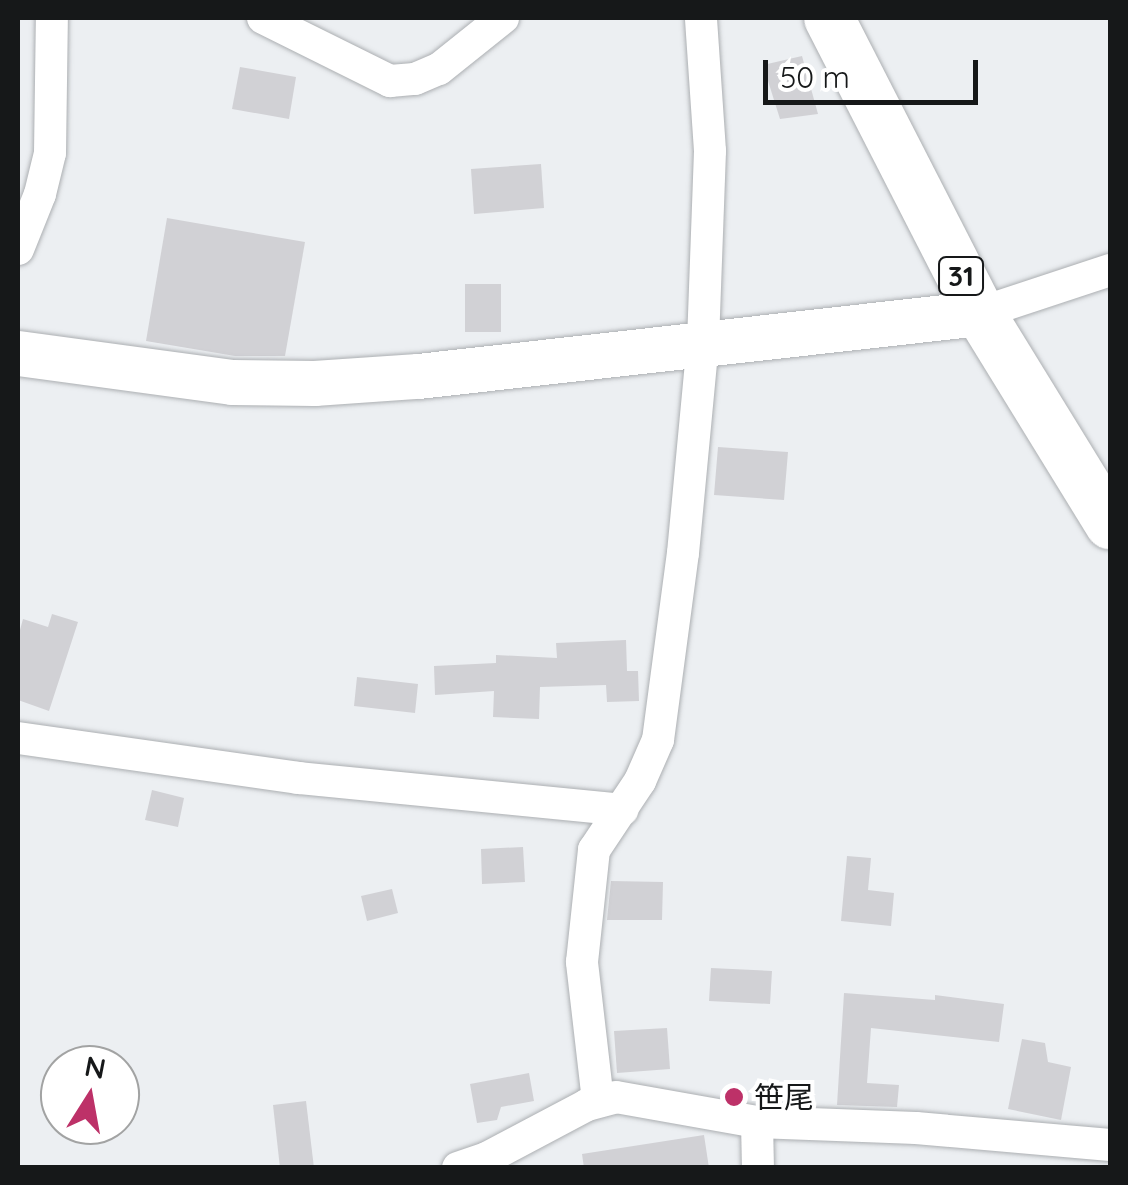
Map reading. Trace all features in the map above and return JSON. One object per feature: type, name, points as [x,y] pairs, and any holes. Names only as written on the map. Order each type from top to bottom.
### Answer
[{"type":"main road","name":"31","points":[[829,18],[980,313],[1110,524]]},
{"type":"street","points":[[18,249],[40,194],[50,153],[52,18]]},
{"type":"street","points":[[263,18],[390,80],[414,79],[438,69],[503,18]]},
{"type":"street","points":[[598,1101],[582,962],[594,850],[622,810],[658,740],[683,552],[703,342],[710,151],[701,18]]},
{"type":"street","points":[[18,353],[232,382],[418,376],[980,313],[1110,270]]},
{"type":"street","points":[[18,738],[298,778],[622,810]]},
{"type":"street","points":[[458,1168],[616,1096],[757,1122],[916,1128],[1110,1144]]},
{"type":"street","points":[[757,1122],[758,1168]]},
{"type":"building","points":[[802,56],[818,114],[780,119],[763,65]]},
{"type":"building","points":[[240,67],[296,77],[289,119],[232,109]]},
{"type":"building","points":[[541,164],[544,208],[474,214],[471,169]]},
{"type":"building","points":[[167,218],[305,242],[285,356],[235,356],[146,341]]},
{"type":"building","points":[[465,284],[501,284],[501,332],[465,332]]},
{"type":"building","points":[[718,447],[788,452],[784,500],[714,495]]},
{"type":"building","points":[[52,614],[78,622],[49,711],[18,700],[18,637],[23,619],[48,627]]},
{"type":"building","points":[[626,640],[627,671],[638,671],[639,701],[607,702],[606,685],[540,687],[539,719],[493,717],[494,691],[435,695],[434,666],[496,663],[496,655],[557,658],[556,643]]},
{"type":"building","points":[[357,677],[418,684],[415,713],[354,706]]},
{"type":"building","points":[[152,790],[184,798],[178,827],[145,820]]},
{"type":"building","points":[[523,847],[525,882],[482,884],[481,849]]},
{"type":"building","points":[[847,856],[871,858],[868,890],[894,893],[891,926],[841,921]]},
{"type":"building","points":[[611,881],[663,882],[662,920],[607,920]]},
{"type":"building","points":[[392,889],[398,913],[367,921],[361,896]]},
{"type":"building","points":[[711,968],[772,971],[770,1004],[709,1001]]},
{"type":"building","points":[[844,993],[935,1000],[935,995],[1004,1004],[999,1042],[871,1028],[867,1083],[899,1085],[897,1107],[837,1105]]},
{"type":"building","points":[[667,1028],[670,1069],[617,1073],[614,1031]]},
{"type":"building","points":[[1022,1039],[1045,1043],[1048,1062],[1071,1067],[1061,1120],[1008,1109]]},
{"type":"building","points":[[529,1073],[534,1101],[501,1107],[497,1120],[477,1123],[470,1084]]},
{"type":"building","points":[[306,1101],[314,1168],[280,1168],[273,1105]]},
{"type":"building","points":[[704,1135],[709,1168],[584,1168],[582,1154]]},
{"type":"place","name":"笹尾","points":[[734,1097]]}]
